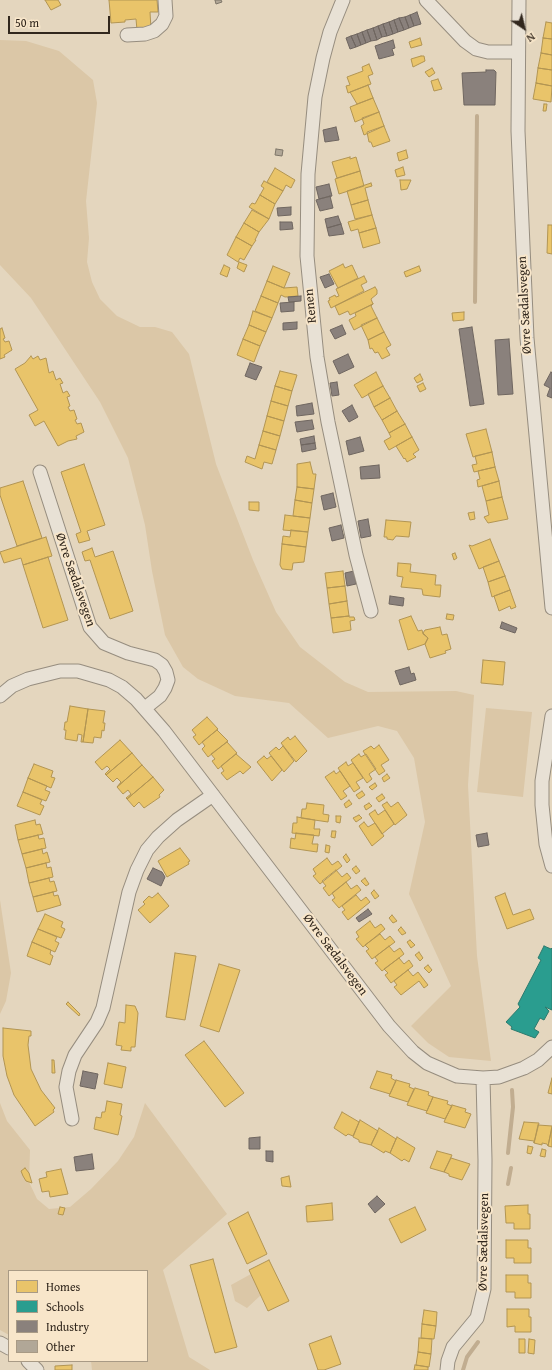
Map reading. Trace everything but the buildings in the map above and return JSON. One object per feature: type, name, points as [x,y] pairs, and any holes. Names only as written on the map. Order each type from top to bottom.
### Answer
[{"type":"street","points":[[127,35],[145,34],[154,31],[162,24],[166,16],[166,0]]},
{"type":"street","name":"Renen","points":[[343,0],[326,45],[315,97],[308,174],[307,256],[317,357],[328,422],[356,555],[371,611]]},
{"type":"street","points":[[426,0],[465,41],[476,49],[488,52],[517,52]]},
{"type":"street","name":"Øvre Sædalsvegen","points":[[519,0],[517,52],[518,131],[527,338],[552,608]]},
{"type":"street","name":"Øvre Sædalsvegen","points":[[40,472],[90,627],[104,643],[128,653],[155,660],[162,665],[166,672],[168,680],[166,688],[160,696],[145,708]]},
{"type":"street","name":"Øvre Sædalsvegen","points":[[0,696],[12,686],[28,679],[60,671],[78,671],[108,680],[122,687],[145,708],[402,1041],[423,1059],[441,1070],[457,1076],[483,1078],[499,1076],[524,1068],[538,1060],[552,1047]]},
{"type":"street","points":[[552,716],[544,768],[542,805],[546,844],[552,866]]},
{"type":"street","points":[[72,1119],[66,1087],[69,1071],[75,1055],[97,1022],[103,1008],[129,892],[137,870],[147,850],[158,836],[177,820],[213,795]]},
{"type":"street","name":"Øvre Sædalsvegen","points":[[447,1370],[452,1347],[477,1318],[484,1289],[485,1160],[483,1078]]},
{"type":"street","points":[[29,1362],[37,1370]]},
{"type":"shaded area","points":[[0,40],[26,41],[59,51],[93,80],[97,103],[86,201],[89,238],[87,262],[92,282],[100,299],[117,316],[140,327],[155,327],[172,332],[189,354],[216,464],[253,560],[276,612],[300,647],[345,682],[368,692],[456,691],[474,695],[468,785],[477,956],[491,1061],[449,1057],[428,1043],[411,1026],[451,986],[409,894],[425,822],[414,758],[397,731],[378,726],[328,738],[289,703],[235,696],[198,679],[183,667],[165,635],[152,571],[145,525],[128,458],[100,402],[55,334],[31,298],[0,265]]},
{"type":"shaded area","points":[[486,708],[532,712],[523,797],[477,792]]},
{"type":"shaded area","points":[[0,900],[11,973],[6,1001],[0,1014]]},
{"type":"shaded area","points":[[0,1103],[7,1121],[30,1150],[29,1182],[37,1199],[49,1209],[70,1207],[91,1189],[118,1161],[134,1137],[145,1103],[227,1214],[163,1270],[189,1357],[210,1370],[92,1370],[91,1362],[148,1362],[148,1270],[8,1270],[8,1334],[0,1330]]},
{"type":"shaded area","points":[[251,1274],[261,1295],[247,1308],[235,1301],[231,1285]]},
{"type":"waterway","points":[[475,302],[477,116]]},
{"type":"waterway","points":[[508,1153],[513,1107],[512,1090]]},
{"type":"waterway","points":[[508,1184],[511,1168]]},
{"type":"waterway","points":[[463,1370],[467,1357],[478,1342]]}]
